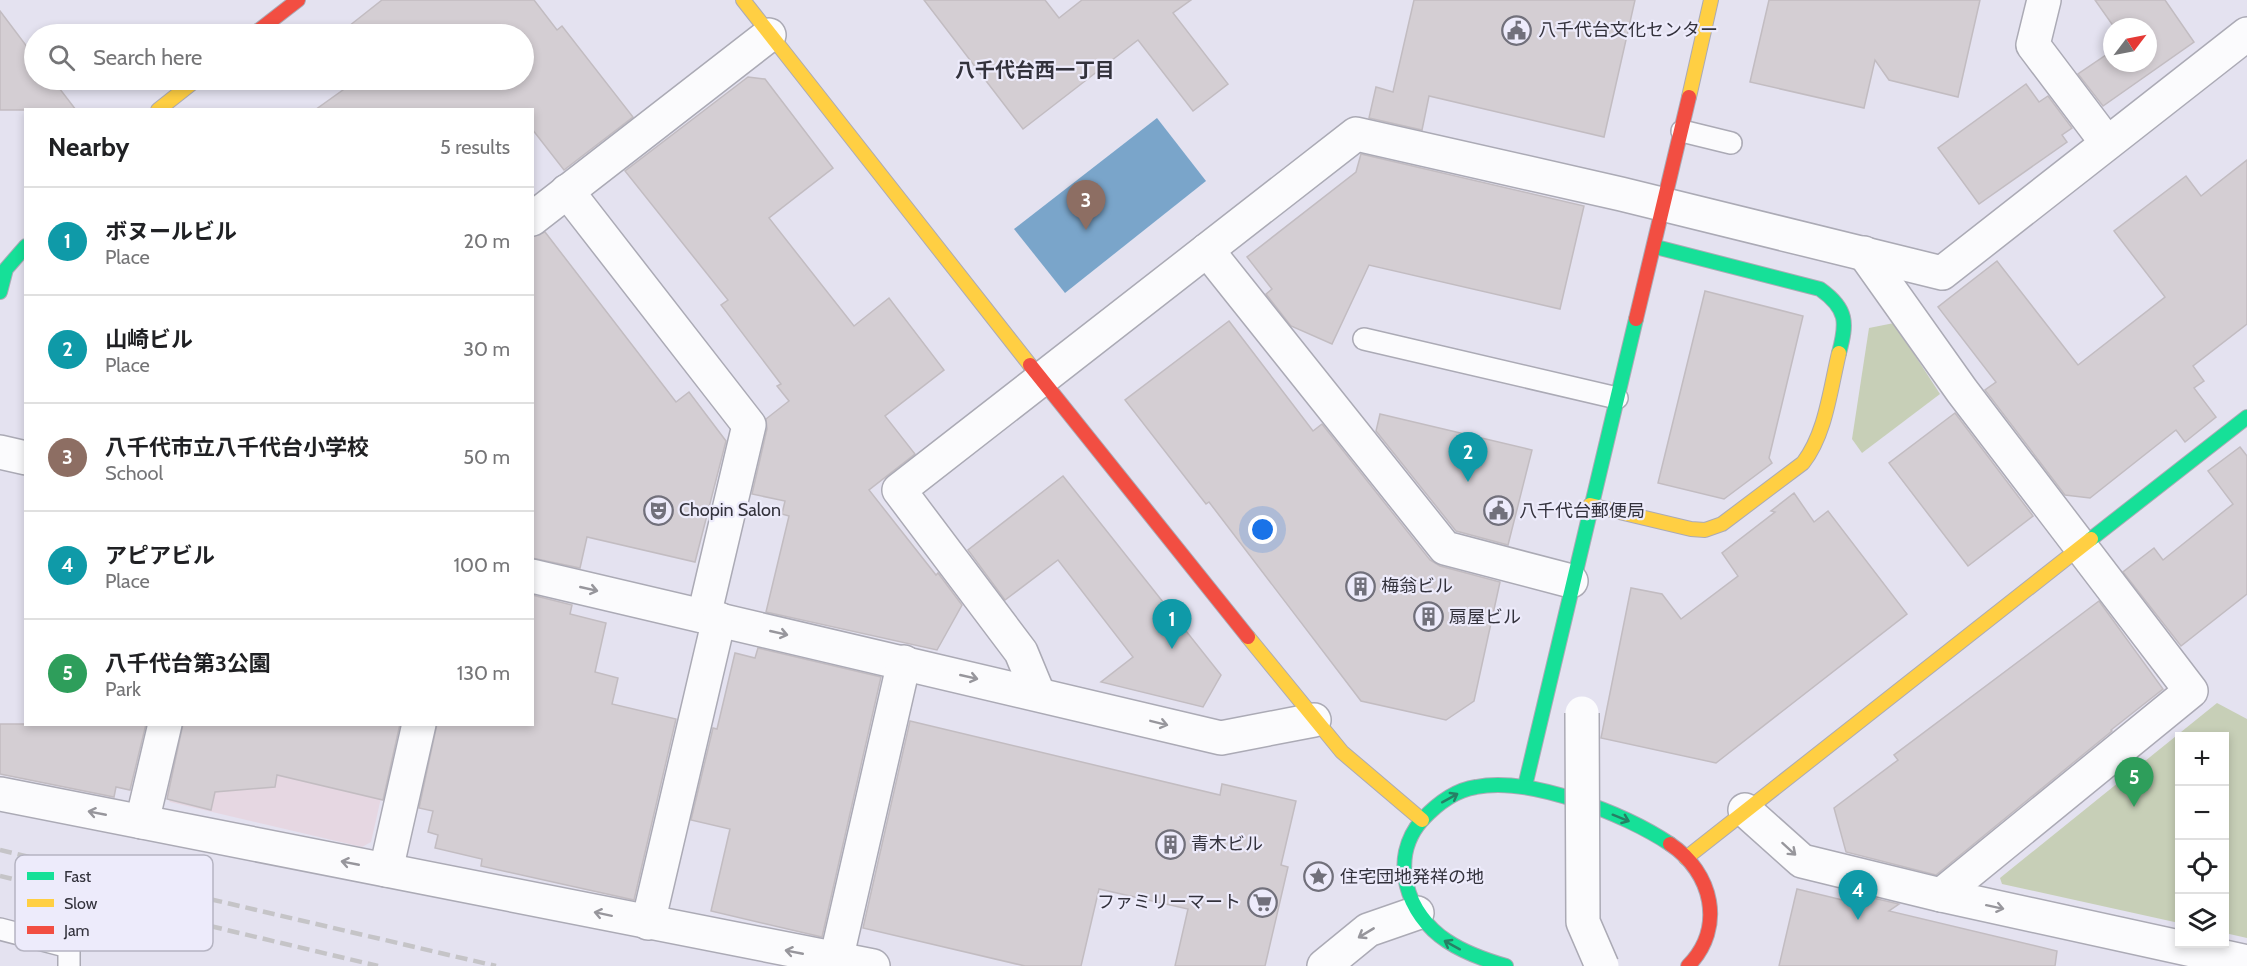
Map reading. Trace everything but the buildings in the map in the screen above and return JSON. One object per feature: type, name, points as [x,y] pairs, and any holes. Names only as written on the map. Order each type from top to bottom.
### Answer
[{"type":"street","points":[[267,24],[297,0]]},
{"type":"street","points":[[743,0],[1041,379],[1314,720],[1342,752],[1422,820]]},
{"type":"street","points":[[1525,786],[1570,581],[1656,247],[1711,0]]},
{"type":"street","points":[[2044,0],[2033,45],[2107,143]]},
{"type":"street","points":[[1038,693],[1022,652],[898,490],[1356,134],[1864,253],[1898,254],[1942,273],[2247,34]]},
{"type":"street","points":[[534,217],[769,35]]},
{"type":"street","points":[[161,108],[183,90]]},
{"type":"street","points":[[567,192],[749,425],[648,923]]},
{"type":"street","points":[[1590,505],[1691,529],[1704,530],[1722,524],[1803,463],[1818,439],[1846,327],[1842,311],[1835,299],[1820,290],[1656,247]]},
{"type":"street","points":[[1208,250],[1445,548],[1570,581]]},
{"type":"street","points":[[1864,253],[1962,391],[2191,691],[1941,895]]},
{"type":"street","points":[[1686,858],[2247,417]]},
{"type":"street","points":[[0,452],[24,458]]},
{"type":"street","points":[[534,576],[1038,693],[1221,738],[1260,733],[1314,720]]},
{"type":"street","points":[[836,960],[904,662]]},
{"type":"street","points":[[1582,713],[1583,922],[1602,966]]},
{"type":"street","points":[[142,822],[165,726]]},
{"type":"street","points":[[386,870],[419,726]]},
{"type":"street","points":[[1506,966],[1460,949],[1435,935],[1416,913],[1406,887],[1404,859],[1406,844],[1422,820],[1435,807],[1476,786],[1525,786],[1601,810],[1646,828],[1686,858],[1695,866],[1708,890],[1711,915],[1707,939],[1688,966]]},
{"type":"street","points":[[0,794],[873,966]]},
{"type":"street","points":[[1745,810],[1802,861],[1941,895],[2247,962]]},
{"type":"street","points":[[1324,966],[1368,930],[1416,913]]},
{"type":"lane","points":[[1682,131],[1731,143]]},
{"type":"lane","points":[[1364,339],[1617,398]]},
{"type":"lane","points":[[0,929],[15,933]]},
{"type":"shaded area","points":[[182,726],[267,726],[391,754],[371,842],[362,847],[170,802],[166,795]]},
{"type":"green space","points":[[1894,323],[1940,394],[1862,453],[1852,439],[1869,328]]},
{"type":"green space","points":[[2217,703],[2247,719],[2247,938],[2229,934],[2229,732],[2181,732]]},
{"type":"green space","points":[[2175,737],[2175,922],[2002,884],[2000,878]]},
{"type":"water","points":[[1157,118],[1206,181],[1065,293],[1014,229]]},
{"type":"railway","points":[[0,850],[21,855]]},
{"type":"railway","points":[[0,876],[15,880]]},
{"type":"railway","points":[[213,900],[496,966]]},
{"type":"railway","points":[[213,927],[378,966]]},
{"type":"traffic: fast","points":[[1656,247],[1820,289],[1836,303],[1843,317],[1844,325],[1839,353]]},
{"type":"traffic: fast","points":[[0,292],[6,269],[24,248]]},
{"type":"traffic: fast","points":[[1525,786],[1636,319]]},
{"type":"traffic: fast","points":[[2091,539],[2247,417]]},
{"type":"traffic: fast","points":[[1506,966],[1475,956],[1447,941],[1421,917],[1413,902],[1404,869],[1406,852],[1412,835],[1422,820],[1440,804],[1461,791],[1476,787],[1498,785],[1523,787],[1549,792],[1603,810],[1651,832],[1670,844]]},
{"type":"traffic: slow","points":[[743,0],[1030,365]]},
{"type":"traffic: slow","points":[[1689,97],[1711,0]]},
{"type":"traffic: slow","points":[[161,108],[183,90]]},
{"type":"traffic: slow","points":[[1590,505],[1691,529],[1705,530],[1722,524],[1803,463],[1822,425],[1839,353]]},
{"type":"traffic: slow","points":[[1686,858],[2091,539]]},
{"type":"traffic: slow","points":[[1248,637],[1342,752],[1422,820]]},
{"type":"traffic: jam","points":[[267,24],[298,0]]},
{"type":"traffic: jam","points":[[1636,319],[1689,97]]},
{"type":"traffic: jam","points":[[1030,365],[1248,637]]},
{"type":"traffic: jam","points":[[1670,844],[1696,869],[1709,901],[1710,918],[1707,934],[1700,951],[1688,966]]},
{"type":"place","name":"八千代台文化センター","points":[[1517,30]]},
{"type":"place","name":"八千代市立八千代台小学校","points":[[1086,230]]},
{"type":"place","name":"山崎ビル","points":[[1468,482]]},
{"type":"place","name":"Chopin Salon","points":[[658,510]]},
{"type":"place","name":"八千代台郵便局","points":[[1498,511]]},
{"type":"place","name":"梅翁ビル","points":[[1360,586]]},
{"type":"place","name":"扇屋ビル","points":[[1428,617]]},
{"type":"place","name":"ボヌールビル","points":[[1172,649]]},
{"type":"place","name":"八千代台第3公園","points":[[2134,807]]},
{"type":"place","name":"青木ビル","points":[[1170,844]]},
{"type":"place","name":"住宅団地発祥の地","points":[[1319,877]]},
{"type":"place","name":"ファミリーマート","points":[[1262,902]]},
{"type":"place","name":"アピアビル","points":[[1858,920]]},
{"type":"district","name":"八千代台西一丁目","points":[[1035,70]]}]
